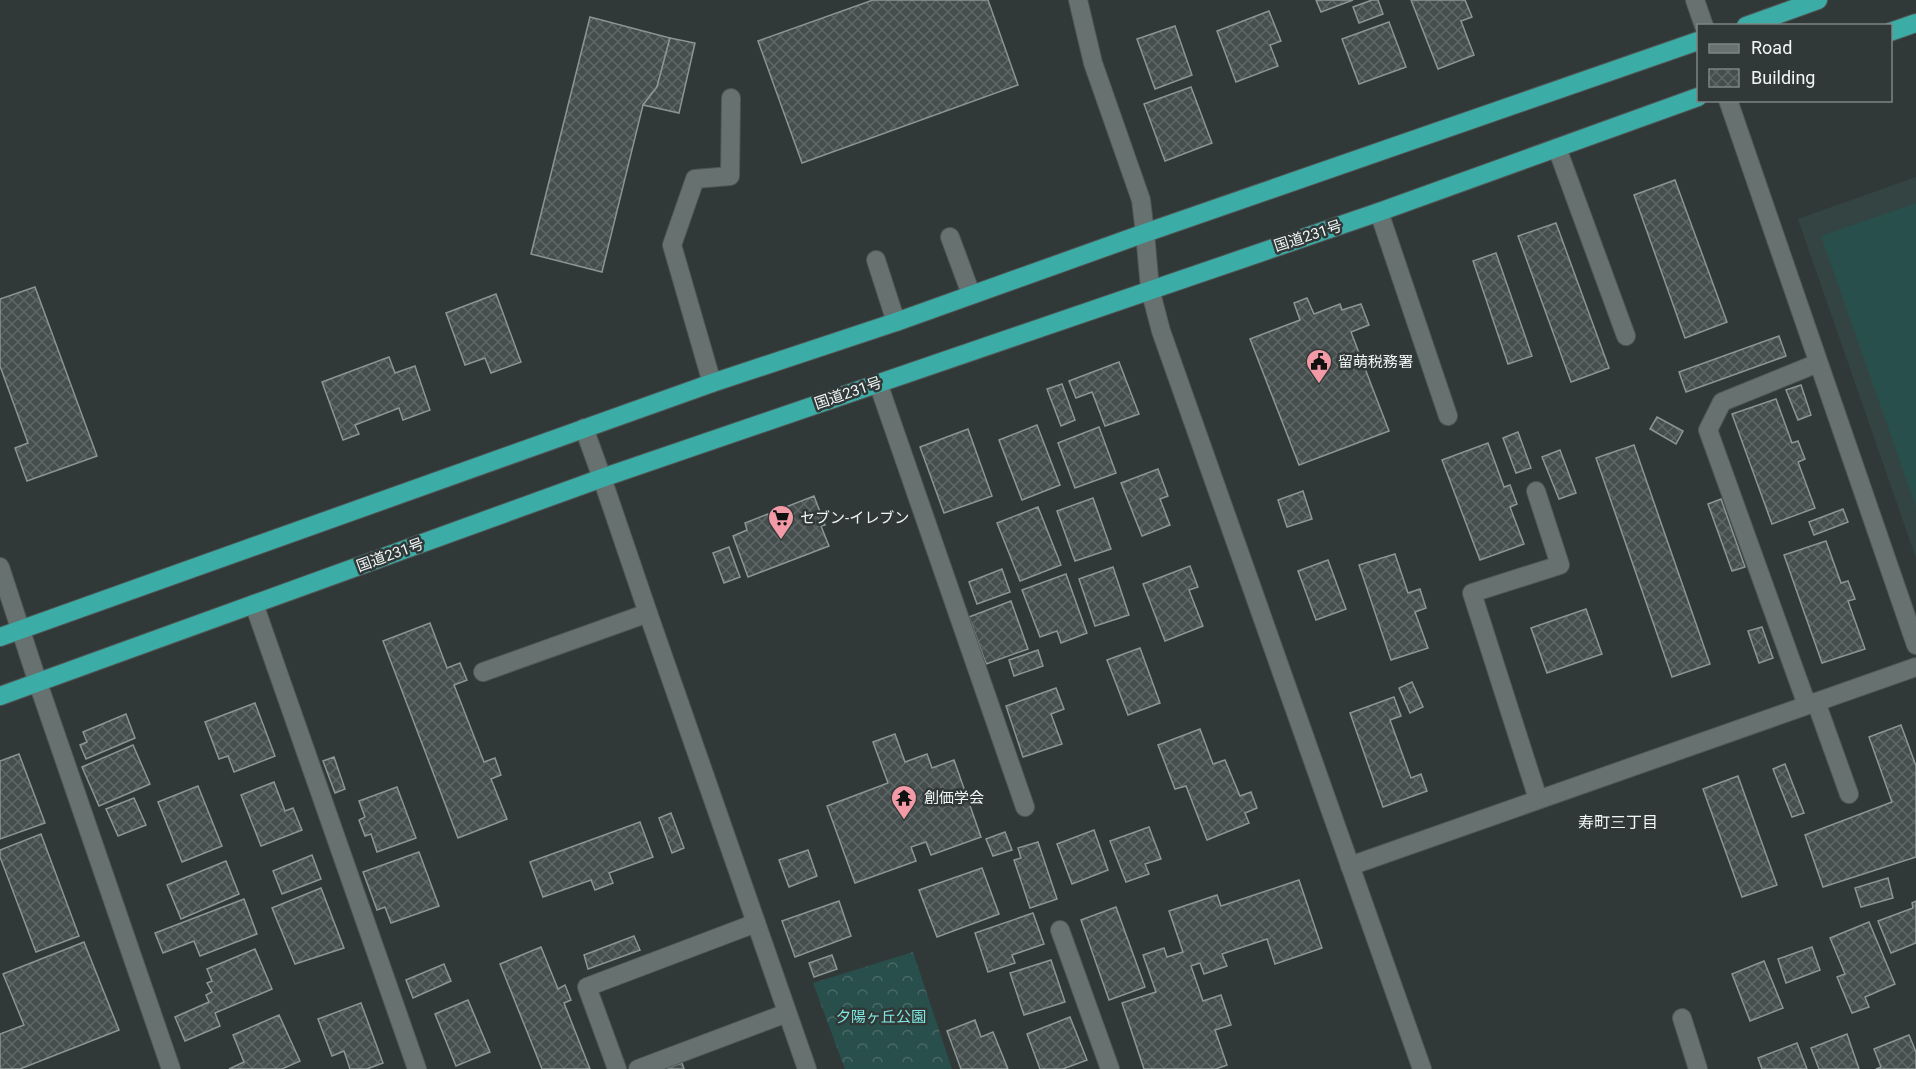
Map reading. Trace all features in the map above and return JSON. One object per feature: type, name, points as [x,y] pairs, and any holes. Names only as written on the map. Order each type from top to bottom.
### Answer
[{"type":"highway","points":[[1752,24],[1818,0]]},
{"type":"highway","points":[[1892,31],[1916,23]]},
{"type":"highway","points":[[0,637],[712,383],[896,322],[1144,232],[1697,41]]},
{"type":"highway","name":"国道231号","points":[[0,696],[603,478],[1379,212],[1697,97]]},
{"type":"street","points":[[1078,0],[1093,63],[1141,200],[1150,289],[1161,331],[1422,1069]]},
{"type":"street","points":[[1695,0],[1703,24]]},
{"type":"street","points":[[712,383],[672,245],[695,179],[730,176],[731,99]]},
{"type":"street","points":[[1729,102],[1916,645]]},
{"type":"street","points":[[1557,147],[1626,336]]},
{"type":"street","points":[[1379,212],[1448,416]]},
{"type":"street","points":[[950,237],[971,294]]},
{"type":"street","points":[[876,260],[896,322]]},
{"type":"street","points":[[1818,363],[1722,402],[1708,430],[1811,704],[1849,794]]},
{"type":"street","points":[[878,383],[1025,807]]},
{"type":"street","points":[[584,428],[807,1069]]},
{"type":"street","points":[[1536,491],[1560,565],[1472,593],[1538,800]]},
{"type":"street","points":[[0,567],[171,1069]]},
{"type":"street","points":[[254,604],[417,1069]]},
{"type":"street","points":[[483,672],[648,613]]},
{"type":"street","points":[[1350,866],[1916,667]]},
{"type":"street","points":[[617,1069],[587,987],[756,923]]},
{"type":"street","points":[[1060,930],[1110,1069]]},
{"type":"street","points":[[638,1069],[787,1013]]},
{"type":"street","points":[[1682,1018],[1698,1069]]},
{"type":"shaded area","points":[[1916,177],[1916,558],[1798,219]]},
{"type":"green space","points":[[1916,203],[1916,507],[1821,236]]},
{"type":"green space","name":"夕陽ヶ丘公園","points":[[913,952],[952,1069],[845,1069],[813,983]]},
{"type":"building","points":[[873,0],[988,0],[1018,85],[802,163],[758,41]]},
{"type":"building","points":[[1316,0],[1353,0],[1321,12]]},
{"type":"building","points":[[1378,0],[1383,14],[1359,23],[1353,7]]},
{"type":"building","points":[[1411,0],[1465,0],[1472,17],[1461,21],[1474,55],[1438,69]]},
{"type":"building","points":[[1269,11],[1281,41],[1270,45],[1278,66],[1236,82],[1217,31]]},
{"type":"building","points":[[590,17],[670,38],[657,87],[643,105],[602,272],[531,254]]},
{"type":"building","points":[[1389,22],[1406,67],[1359,84],[1342,39]]},
{"type":"building","points":[[1175,26],[1192,75],[1155,89],[1137,39]]},
{"type":"building","points":[[670,38],[695,43],[679,113],[643,105],[657,87]]},
{"type":"building","points":[[1191,87],[1212,143],[1165,161],[1144,104]]},
{"type":"building","points":[[1675,180],[1727,322],[1685,338],[1634,195]]},
{"type":"building","points":[[1556,223],[1609,368],[1571,382],[1518,236]]},
{"type":"building","points":[[1496,253],[1532,356],[1508,364],[1473,261]]},
{"type":"building","points":[[35,287],[97,456],[27,481],[15,448],[28,443],[0,366],[0,299]]},
{"type":"building","points":[[496,294],[521,362],[491,373],[485,358],[465,365],[446,313]]},
{"type":"building","name":"留萌税務署","points":[[1307,298],[1314,314],[1340,304],[1342,310],[1361,304],[1369,325],[1351,332],[1389,431],[1299,465],[1250,339],[1300,320],[1294,303]]},
{"type":"building","points":[[1779,336],[1786,356],[1686,392],[1679,372]]},
{"type":"building","points":[[389,357],[395,373],[415,366],[430,410],[403,420],[399,408],[355,425],[359,434],[343,440],[322,382]]},
{"type":"building","points":[[1119,362],[1139,414],[1105,426],[1092,392],[1076,398],[1069,381]]},
{"type":"building","points":[[1062,384],[1075,420],[1061,426],[1047,389]]},
{"type":"building","points":[[1801,385],[1811,415],[1798,420],[1786,390]]},
{"type":"building","points":[[1776,399],[1792,443],[1798,441],[1805,459],[1798,462],[1815,508],[1772,524],[1732,414]]},
{"type":"building","points":[[1657,417],[1683,431],[1676,444],[1650,429]]},
{"type":"building","points":[[1037,425],[1060,485],[1022,500],[999,440]]},
{"type":"building","points":[[1099,427],[1116,473],[1075,488],[1058,443]]},
{"type":"building","points":[[968,429],[992,496],[944,513],[920,447]]},
{"type":"building","points":[[1518,432],[1531,468],[1516,473],[1503,438]]},
{"type":"building","points":[[1488,443],[1504,487],[1510,485],[1517,504],[1510,507],[1524,544],[1480,560],[1442,460]]},
{"type":"building","points":[[1634,445],[1710,664],[1672,677],[1596,458]]},
{"type":"building","points":[[1560,450],[1576,493],[1559,499],[1542,457]]},
{"type":"building","points":[[1158,469],[1168,496],[1160,499],[1170,525],[1142,536],[1121,483]]},
{"type":"building","points":[[1303,491],[1312,519],[1287,527],[1278,500]]},
{"type":"building","name":"セブン-イレブン","points":[[814,496],[825,525],[821,526],[829,546],[748,577],[733,536],[747,530],[745,523]]},
{"type":"building","points":[[1093,498],[1111,549],[1075,561],[1057,511]]},
{"type":"building","points":[[1721,499],[1745,567],[1732,571],[1708,504]]},
{"type":"building","points":[[1038,507],[1061,565],[1020,581],[997,523]]},
{"type":"building","points":[[1843,509],[1848,522],[1814,535],[1809,522]]},
{"type":"building","points":[[1826,541],[1841,583],[1848,581],[1855,599],[1848,601],[1865,649],[1822,663],[1784,555]]},
{"type":"building","points":[[729,547],[740,577],[724,583],[713,553]]},
{"type":"building","points":[[1395,554],[1408,593],[1420,589],[1426,608],[1415,612],[1428,648],[1391,660],[1359,565]]},
{"type":"building","points":[[1328,560],[1346,609],[1316,620],[1298,571]]},
{"type":"building","points":[[1190,566],[1198,587],[1189,590],[1203,626],[1165,641],[1143,584]]},
{"type":"building","points":[[1113,567],[1129,615],[1095,626],[1079,579]]},
{"type":"building","points":[[1002,569],[1010,592],[977,604],[969,582]]},
{"type":"building","points":[[1066,574],[1087,633],[1061,643],[1057,631],[1040,637],[1022,590]]},
{"type":"building","points":[[1011,601],[1028,649],[986,664],[969,617]]},
{"type":"building","points":[[1586,609],[1602,654],[1547,673],[1531,628]]},
{"type":"building","points":[[430,623],[447,668],[460,663],[467,680],[454,685],[484,762],[495,758],[501,775],[491,779],[507,819],[458,838],[383,641]]},
{"type":"building","points":[[1762,627],[1773,658],[1759,663],[1748,631]]},
{"type":"building","points":[[1140,648],[1160,703],[1128,715],[1107,660]]},
{"type":"building","points":[[1038,650],[1043,666],[1014,676],[1009,660]]},
{"type":"building","points":[[1412,682],[1423,707],[1410,713],[1399,688]]},
{"type":"building","points":[[1056,688],[1064,709],[1051,714],[1062,744],[1023,757],[1006,706]]},
{"type":"building","points":[[1394,697],[1401,716],[1390,720],[1411,778],[1421,774],[1427,791],[1383,807],[1350,713]]},
{"type":"building","points":[[255,703],[275,756],[234,772],[228,756],[219,759],[205,722]]},
{"type":"building","points":[[126,714],[135,738],[86,759],[80,745],[87,742],[83,732]]},
{"type":"building","points":[[1901,725],[1916,766],[1916,857],[1823,887],[1805,835],[1892,802],[1869,737]]},
{"type":"building","points":[[1200,729],[1213,764],[1225,760],[1240,796],[1251,792],[1257,808],[1245,813],[1249,823],[1207,840],[1186,786],[1175,789],[1158,745]]},
{"type":"building","name":"創価学会","points":[[895,734],[905,762],[927,754],[932,768],[954,760],[981,837],[931,855],[926,842],[911,847],[916,861],[855,883],[827,806],[888,783],[873,742]]},
{"type":"building","points":[[133,745],[150,784],[99,806],[82,767]]},
{"type":"building","points":[[19,754],[45,823],[0,839],[0,761]]},
{"type":"building","points":[[334,757],[345,789],[335,793],[323,761]]},
{"type":"building","points":[[1785,764],[1804,813],[1792,817],[1773,769]]},
{"type":"building","points":[[1738,776],[1777,885],[1742,897],[1703,789]]},
{"type":"building","points":[[274,782],[285,811],[293,808],[302,830],[261,846],[241,795]]},
{"type":"building","points":[[198,786],[222,846],[182,862],[158,802]]},
{"type":"building","points":[[397,787],[416,838],[377,852],[371,834],[365,836],[359,820],[365,817],[359,801]]},
{"type":"building","points":[[134,798],[146,825],[118,836],[106,809]]},
{"type":"building","points":[[671,813],[684,848],[672,853],[659,818]]},
{"type":"building","points":[[640,822],[653,857],[609,873],[613,883],[595,890],[591,880],[543,897],[530,862]]},
{"type":"building","points":[[1149,827],[1161,859],[1145,864],[1149,874],[1126,882],[1110,841]]},
{"type":"building","points":[[1094,830],[1108,870],[1072,884],[1057,844]]},
{"type":"building","points":[[1005,832],[1012,850],[993,856],[986,839]]},
{"type":"building","points":[[41,834],[79,936],[36,952],[0,857],[0,850]]},
{"type":"building","points":[[1038,842],[1057,899],[1030,908],[1014,860],[1021,858],[1018,848]]},
{"type":"building","points":[[808,850],[817,876],[789,887],[779,860]]},
{"type":"building","points":[[419,852],[439,906],[391,923],[385,907],[377,910],[363,872]]},
{"type":"building","points":[[312,855],[321,879],[282,894],[273,871]]},
{"type":"building","points":[[226,861],[239,894],[181,919],[167,885]]},
{"type":"building","points":[[982,868],[999,914],[937,937],[919,890]]},
{"type":"building","points":[[1888,878],[1893,898],[1861,907],[1855,888]]},
{"type":"building","points":[[1299,880],[1322,948],[1275,964],[1267,939],[1222,954],[1227,966],[1204,974],[1200,963],[1191,966],[1203,1001],[1221,995],[1231,1025],[1215,1030],[1227,1065],[1216,1069],[1144,1069],[1122,1003],[1156,992],[1143,955],[1164,948],[1167,957],[1183,952],[1169,911],[1217,895],[1221,906]]},
{"type":"building","points":[[321,888],[344,948],[295,964],[272,908]]},
{"type":"building","points":[[244,899],[257,934],[200,956],[194,941],[163,953],[155,933]]},
{"type":"building","points":[[839,901],[851,936],[795,957],[782,921]]},
{"type":"building","points":[[1916,901],[1916,943],[1891,953],[1878,921],[1913,908],[1912,903]]},
{"type":"building","points":[[1116,907],[1145,987],[1109,1000],[1081,920]]},
{"type":"building","points":[[1033,913],[1044,944],[1012,955],[1015,963],[988,972],[975,933]]},
{"type":"building","points":[[1869,922],[1895,984],[1865,997],[1869,1007],[1852,1013],[1837,977],[1845,974],[1830,938]]},
{"type":"building","points":[[634,936],[640,950],[588,969],[584,955]]},
{"type":"building","points":[[84,942],[119,1030],[20,1069],[0,1069],[0,1034],[24,1025],[3,974]]},
{"type":"building","points":[[541,947],[558,989],[565,985],[571,1000],[564,1003],[590,1069],[542,1069],[500,964]]},
{"type":"building","points":[[1812,947],[1820,970],[1786,983],[1778,959]]},
{"type":"building","points":[[255,949],[272,989],[215,1013],[220,1026],[185,1041],[175,1017],[209,1002],[206,995],[212,992],[207,983],[212,981],[207,969]]},
{"type":"building","points":[[832,955],[837,969],[814,977],[809,963]]},
{"type":"building","points":[[1051,960],[1065,1002],[1024,1015],[1010,973]]},
{"type":"building","points":[[1764,961],[1783,1008],[1750,1021],[1732,974]]},
{"type":"building","points":[[444,964],[451,981],[413,998],[406,980]]},
{"type":"building","points":[[468,1000],[490,1052],[456,1066],[435,1014]]},
{"type":"building","points":[[361,1003],[383,1063],[367,1069],[350,1069],[344,1051],[332,1056],[318,1019]]},
{"type":"building","points":[[279,1015],[300,1061],[282,1069],[229,1069],[244,1062],[233,1035]]},
{"type":"building","points":[[1070,1017],[1087,1060],[1063,1069],[1040,1069],[1027,1034]]},
{"type":"building","points":[[975,1020],[981,1037],[993,1032],[1008,1069],[961,1069],[947,1031]]},
{"type":"building","points":[[1847,1034],[1859,1069],[1819,1069],[1811,1048]]},
{"type":"building","points":[[1909,1035],[1916,1052],[1916,1069],[1876,1069],[1881,1067],[1874,1049]]},
{"type":"building","points":[[1797,1043],[1807,1069],[1762,1069],[1758,1058]]},
{"type":"building","points":[[682,1063],[684,1069],[664,1069]]},
{"type":"place","name":"留萌税務署","points":[[1319,385]]},
{"type":"place","name":"セブン-イレブン","points":[[781,541]]},
{"type":"place","name":"創価学会","points":[[904,821]]},
{"type":"district","name":"寿町三丁目","points":[[1618,822]]}]
